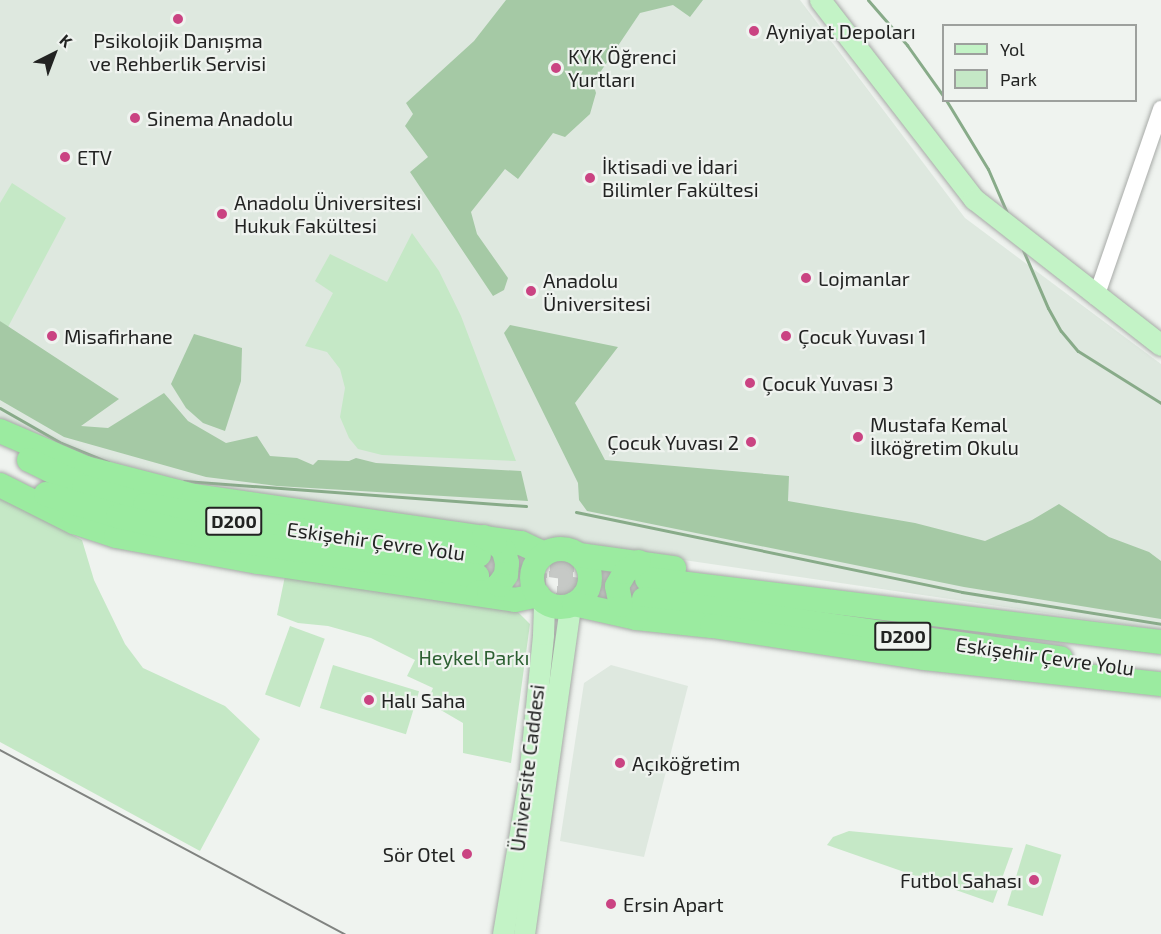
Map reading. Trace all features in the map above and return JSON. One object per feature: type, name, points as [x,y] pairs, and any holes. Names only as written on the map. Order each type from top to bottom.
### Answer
[{"type":"highway","points":[[0,431],[86,468],[479,565],[515,600],[541,598],[561,607],[642,590]]},
{"type":"highway","name":"Eskişehir Çevre Yolu","points":[[0,446],[84,487],[145,505],[324,535],[479,565]]},
{"type":"highway","name":"Eskişehir Çevre Yolu","points":[[0,474],[58,499],[203,536],[479,565]]},
{"type":"highway","points":[[0,485],[74,522],[116,536],[213,555],[479,565],[521,543],[545,554]]},
{"type":"highway","points":[[541,598],[532,578],[534,568],[545,554],[562,549],[579,555],[712,626],[924,658],[1161,684]]},
{"type":"highway","points":[[572,605],[581,599],[589,585],[589,569],[579,555]]},
{"type":"highway","name":"Eskişehir Çevre Yolu","points":[[642,590],[1071,629],[1161,642]]},
{"type":"highway","name":"Eskişehir Çevre Yolu","points":[[642,590],[1161,671]]},
{"type":"main road","points":[[820,0],[974,199],[1096,297],[1161,345]]},
{"type":"main road","name":"Üniversite Caddesi","points":[[503,934],[529,778],[543,634],[541,598]]},
{"type":"main road","name":"Üniversite Caddesi","points":[[524,934],[572,605]]},
{"type":"street","points":[[1096,297],[1161,108]]},
{"type":"shaded area","name":"Anadolu Üniversitesi","points":[[0,0],[800,0],[965,218],[1161,364],[1161,630],[192,488],[124,472],[0,422]]},
{"type":"shaded area","name":"Açıköğretim","points":[[611,665],[688,686],[644,857],[560,841],[584,683]]},
{"type":"green space","points":[[506,0],[703,0],[690,17],[673,5],[640,13],[593,83],[596,93],[590,114],[565,137],[553,133],[518,179],[505,169],[471,212],[477,234],[508,278],[504,290],[493,296],[410,172],[428,157],[405,126],[413,114],[406,103],[474,41]]},
{"type":"green space","points":[[12,183],[66,218],[8,327],[0,321],[0,203]]},
{"type":"green space","points":[[412,233],[439,271],[461,316],[516,461],[382,455],[358,449],[349,438],[340,417],[345,388],[340,369],[327,352],[305,346],[333,293],[315,281],[330,254],[387,282]]},
{"type":"green space","points":[[0,321],[119,399],[81,426],[108,428],[164,393],[188,421],[226,443],[257,436],[270,456],[297,458],[313,465],[318,460],[349,461],[356,458],[376,463],[521,471],[528,501],[277,486],[206,477],[64,437],[0,400]]},
{"type":"green space","points":[[510,325],[618,347],[575,403],[605,460],[789,476],[788,501],[915,523],[985,541],[1032,520],[1059,504],[1109,537],[1149,552],[1161,561],[1161,619],[964,587],[587,511],[579,500],[578,483],[504,333]]},
{"type":"green space","points":[[194,334],[242,348],[241,381],[225,431],[203,423],[186,408],[171,384]]},
{"type":"green space","points":[[0,497],[82,540],[94,580],[125,644],[143,668],[225,706],[260,739],[200,851],[0,742]]},
{"type":"green space","name":"Heykel Parkı","points":[[285,576],[517,611],[530,624],[511,763],[463,753],[463,723],[427,702],[433,688],[407,676],[415,660],[371,638],[328,626],[298,623],[277,615]]},
{"type":"green space","points":[[290,626],[325,639],[300,707],[265,695]]},
{"type":"green space","name":"Halı Saha","points":[[333,665],[419,691],[406,734],[320,708]]},
{"type":"green space","points":[[849,831],[1013,848],[993,903],[827,845],[833,837]]},
{"type":"green space","name":"Futbol Sahası","points":[[1026,844],[1061,855],[1043,916],[1007,905]]},
{"type":"waterway","points":[[868,0],[907,45],[942,94]]},
{"type":"waterway","points":[[947,102],[988,169],[1007,213]]},
{"type":"waterway","points":[[1023,250],[1048,308],[1061,331],[1078,351],[1161,403]]},
{"type":"waterway","points":[[0,408],[61,443],[108,462]]},
{"type":"waterway","points":[[184,481],[526,506]]},
{"type":"waterway","points":[[576,512],[962,592],[1161,624]]},
{"type":"tunnel","points":[[479,555],[641,578]]},
{"type":"tunnel","points":[[486,577],[644,599]]},
{"type":"tram line","points":[[0,750],[345,934]]},
{"type":"place","name":"Psikolojik Danışma ve Rehberlik Servisi","points":[[178,19]]},
{"type":"place","name":"Ayniyat Depoları","points":[[754,31]]},
{"type":"place","name":"KYK Öğrenci Yurtları","points":[[556,68]]},
{"type":"place","name":"Sinema Anadolu","points":[[135,118]]},
{"type":"place","name":"ETV","points":[[65,157]]},
{"type":"place","name":"İktisadi ve İdari Bilimler Fakültesi","points":[[590,178]]},
{"type":"place","name":"Anadolu Üniversitesi Hukuk Fakültesi","points":[[222,214]]},
{"type":"place","name":"Lojmanlar","points":[[806,278]]},
{"type":"place","name":"Anadolu Üniversitesi","points":[[531,291]]},
{"type":"place","name":"Misafirhane","points":[[52,336]]},
{"type":"place","name":"Çocuk Yuvası 1","points":[[786,336]]},
{"type":"place","name":"Çocuk Yuvası 3","points":[[750,383]]},
{"type":"place","name":"Mustafa Kemal İlköğretim Okulu","points":[[858,437]]},
{"type":"place","name":"Çocuk Yuvası 2","points":[[751,442]]},
{"type":"place","name":"Halı Saha","points":[[369,700]]},
{"type":"place","name":"Açıköğretim","points":[[620,763]]},
{"type":"place","name":"Sör Otel","points":[[467,854]]},
{"type":"place","name":"Futbol Sahası","points":[[1034,880]]},
{"type":"place","name":"Ersin Apart","points":[[611,904]]}]
